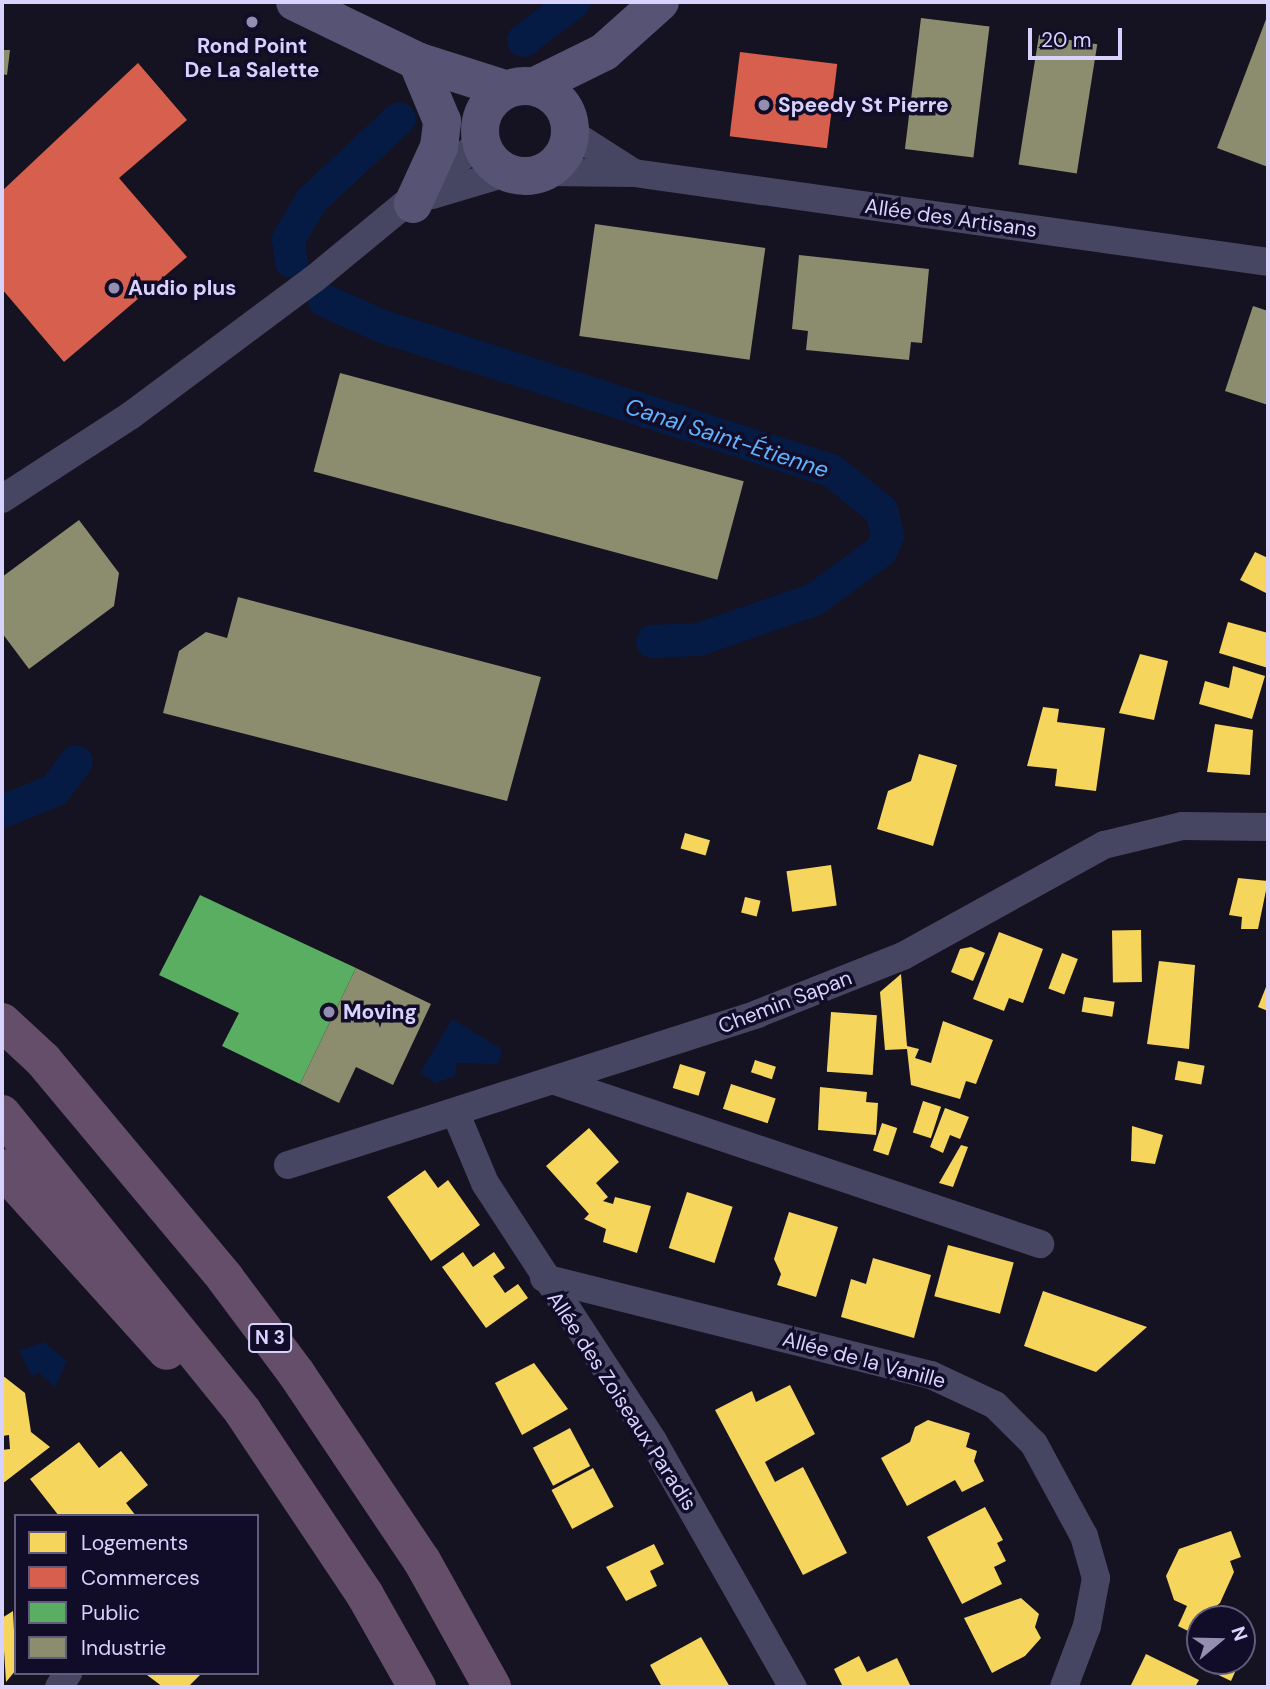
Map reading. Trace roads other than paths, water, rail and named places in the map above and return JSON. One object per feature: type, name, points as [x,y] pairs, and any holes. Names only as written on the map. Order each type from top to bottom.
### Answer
[{"type":"highway","points":[[2,1014],[43,1060]]},
{"type":"highway","name":"N 3","points":[[2,1022],[43,1060],[296,1373],[422,1561],[492,1687]]},
{"type":"highway","points":[[2,1114],[173,1320],[305,1501],[417,1687]]},
{"type":"highway","points":[[2,1168],[305,1501]]},
{"type":"street","points":[[295,2],[417,61],[557,98],[570,126]]},
{"type":"street","points":[[2,499],[130,416],[413,204],[520,88],[604,52],[660,2]]},
{"type":"street","points":[[413,204],[506,173],[545,172],[563,155],[570,126],[604,52]]},
{"type":"street","points":[[417,61],[480,132],[506,173]]},
{"type":"street","points":[[413,204],[439,147],[442,121],[417,61]]},
{"type":"street","name":"Allée des Artisans","points":[[570,126],[634,173]]},
{"type":"street","name":"Allée des Artisans","points":[[545,172],[634,173],[1268,262]]},
{"type":"street","name":"Chemin Sapan","points":[[288,1165],[456,1114],[757,1014],[903,956],[1104,845],[1182,826],[1268,827]]},
{"type":"street","points":[[555,1082],[1041,1244]]},
{"type":"street","name":"Allée des Zoiseaux Paradis","points":[[456,1114],[485,1183],[544,1278],[653,1441],[793,1687]]},
{"type":"street","name":"Allée de la Vanille","points":[[544,1278],[931,1375],[995,1405],[1034,1444],[1084,1536],[1096,1578],[1087,1626],[1064,1687]]},
{"type":"water","points":[[452,1019],[502,1049],[498,1064],[457,1063],[455,1076],[436,1083],[420,1073]]},
{"type":"water","points":[[44,1342],[67,1361],[55,1387],[38,1372],[32,1376],[19,1350]]},
{"type":"waterway","name":"Canal Saint-Étienne","points":[[523,40],[573,2]]},
{"type":"waterway","name":"Canal Saint-Étienne","points":[[291,261],[288,239],[311,200],[399,118]]},
{"type":"waterway","name":"Canal Saint-Étienne","points":[[324,300],[382,326],[831,470],[881,510],[887,534],[881,550],[814,599],[698,639],[652,641]]},
{"type":"waterway","name":"Canal Saint-Étienne","points":[[2,811],[54,790],[76,761]]},
{"type":"place","name":"Rond Point De La Salette","points":[[252,22]]},
{"type":"place","name":"Speedy St Pierre","points":[[764,105]]},
{"type":"place","name":"Audio plus","points":[[114,288]]},
{"type":"place","name":"Moving","points":[[329,1012]]}]
